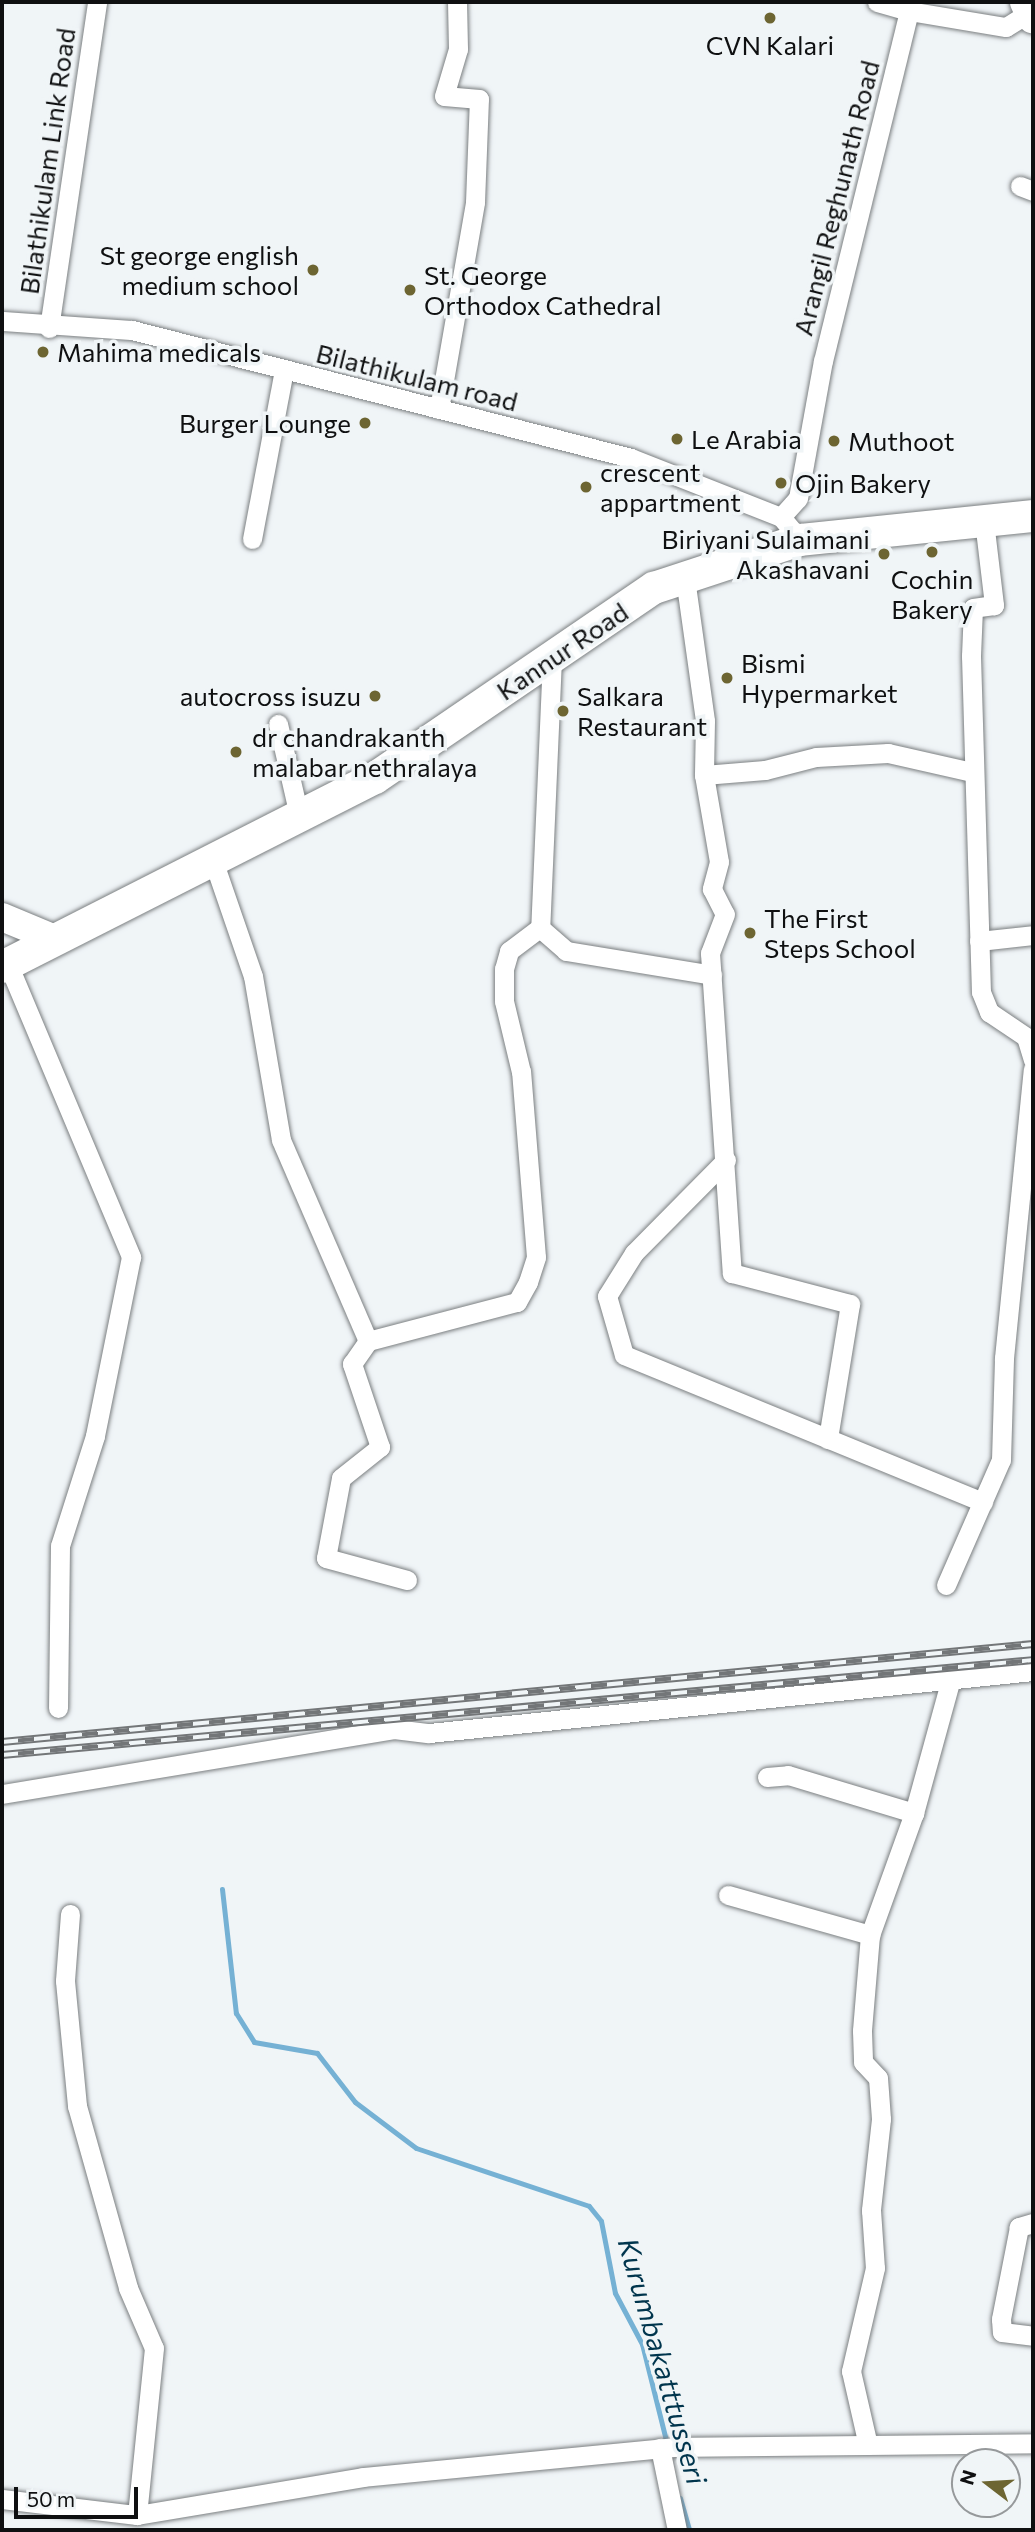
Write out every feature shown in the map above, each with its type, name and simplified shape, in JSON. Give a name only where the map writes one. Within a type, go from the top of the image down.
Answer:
[{"type":"main road","name":"Kannur Road","points":[[5,965],[375,778],[654,588],[685,578],[791,528],[984,521],[1033,516]]},
{"type":"street","name":"Bilathikulam Link Road","points":[[49,328],[97,2]]},
{"type":"street","points":[[439,409],[475,201],[479,99],[444,96],[458,49],[457,2]]},
{"type":"street","points":[[877,2],[909,11],[1006,27],[1030,10]]},
{"type":"street","name":"Arangil Reghunath Road","points":[[791,528],[822,361],[909,11]]},
{"type":"street","name":"Bilathikulam road","points":[[2,321],[49,328],[132,330],[631,458],[791,528]]},
{"type":"street","points":[[252,539],[285,370]]},
{"type":"street","points":[[984,521],[994,605],[973,608],[972,772],[979,941],[989,1012],[1026,1037],[1033,1060]]},
{"type":"street","points":[[685,578],[705,721],[704,775],[719,862],[712,889],[724,914],[710,953],[732,1273],[850,1304],[828,1439]]},
{"type":"street","points":[[540,928],[552,658]]},
{"type":"street","points":[[278,724],[299,816]]},
{"type":"street","points":[[704,775],[765,771],[816,757],[888,754],[972,772]]},
{"type":"street","points":[[213,860],[253,976],[281,1140],[368,1341]]},
{"type":"street","points":[[2,917],[55,939]]},
{"type":"street","points":[[540,928],[566,951],[712,975]]},
{"type":"street","points":[[407,1580],[326,1558],[341,1479],[380,1447],[352,1364],[368,1341],[517,1302],[528,1282],[536,1257],[521,1072],[503,969],[509,951],[540,928]]},
{"type":"street","points":[[979,941],[1033,935]]},
{"type":"street","points":[[5,965],[131,1257],[95,1436],[60,1546],[58,1708]]},
{"type":"street","points":[[946,1585],[1001,1460],[1004,1358],[1033,1069]]},
{"type":"street","points":[[726,1160],[634,1253],[607,1296],[624,1355],[983,1502]]},
{"type":"street","points":[[2,1794],[394,1729],[429,1733],[1033,1671]]},
{"type":"street","points":[[868,2445],[851,2371],[875,2268],[871,2210],[881,2119],[878,2078],[863,2062],[862,2031],[870,1935],[914,1813],[951,1679]]},
{"type":"street","points":[[767,1777],[788,1775],[914,1813]]},
{"type":"street","points":[[728,1895],[870,1935]]},
{"type":"street","points":[[70,1914],[65,1981],[77,2106],[128,2288],[154,2348],[137,2515]]},
{"type":"street","points":[[1033,2222],[1019,2227],[1001,2319],[1002,2332],[1033,2336]]},
{"type":"street","points":[[2,2500],[137,2515],[363,2477],[660,2448],[1033,2443]]},
{"type":"street","points":[[660,2448],[677,2530]]},
{"type":"waterway","name":"Kurumbakatttusseri","points":[[222,1889],[236,2013],[254,2042],[317,2053],[355,2102],[416,2148],[589,2206],[601,2221],[615,2293],[642,2344],[667,2444]]},
{"type":"waterway","name":"Kurumbakatttusseri","points":[[680,2498],[689,2530]]},
{"type":"railway","points":[[2,1742],[1033,1644]]},
{"type":"railway","points":[[2,1755],[1033,1660]]},
{"type":"place","name":"CVN Kalari","points":[[770,18]]},
{"type":"place","name":"St george english medium school","points":[[313,270]]},
{"type":"place","name":"St. George Orthodox Cathedral","points":[[410,290]]},
{"type":"place","name":"Mahima medicals","points":[[43,352]]},
{"type":"place","name":"Burger Lounge","points":[[365,423]]},
{"type":"place","name":"Le Arabia","points":[[677,439]]},
{"type":"place","name":"Muthoot","points":[[834,441]]},
{"type":"place","name":"Ojin Bakery","points":[[781,483]]},
{"type":"place","name":"crescent appartment","points":[[586,487]]},
{"type":"place","name":"Cochin Bakery","points":[[932,552]]},
{"type":"place","name":"Biriyani Sulaimani Akashavani","points":[[884,554]]},
{"type":"place","name":"Bismi Hypermarket","points":[[727,678]]},
{"type":"place","name":"autocross isuzu","points":[[375,696]]},
{"type":"place","name":"Salkara Restaurant","points":[[563,711]]},
{"type":"place","name":"dr chandrakanth malabar nethralaya","points":[[236,752]]},
{"type":"place","name":"The First Steps School","points":[[750,933]]}]
